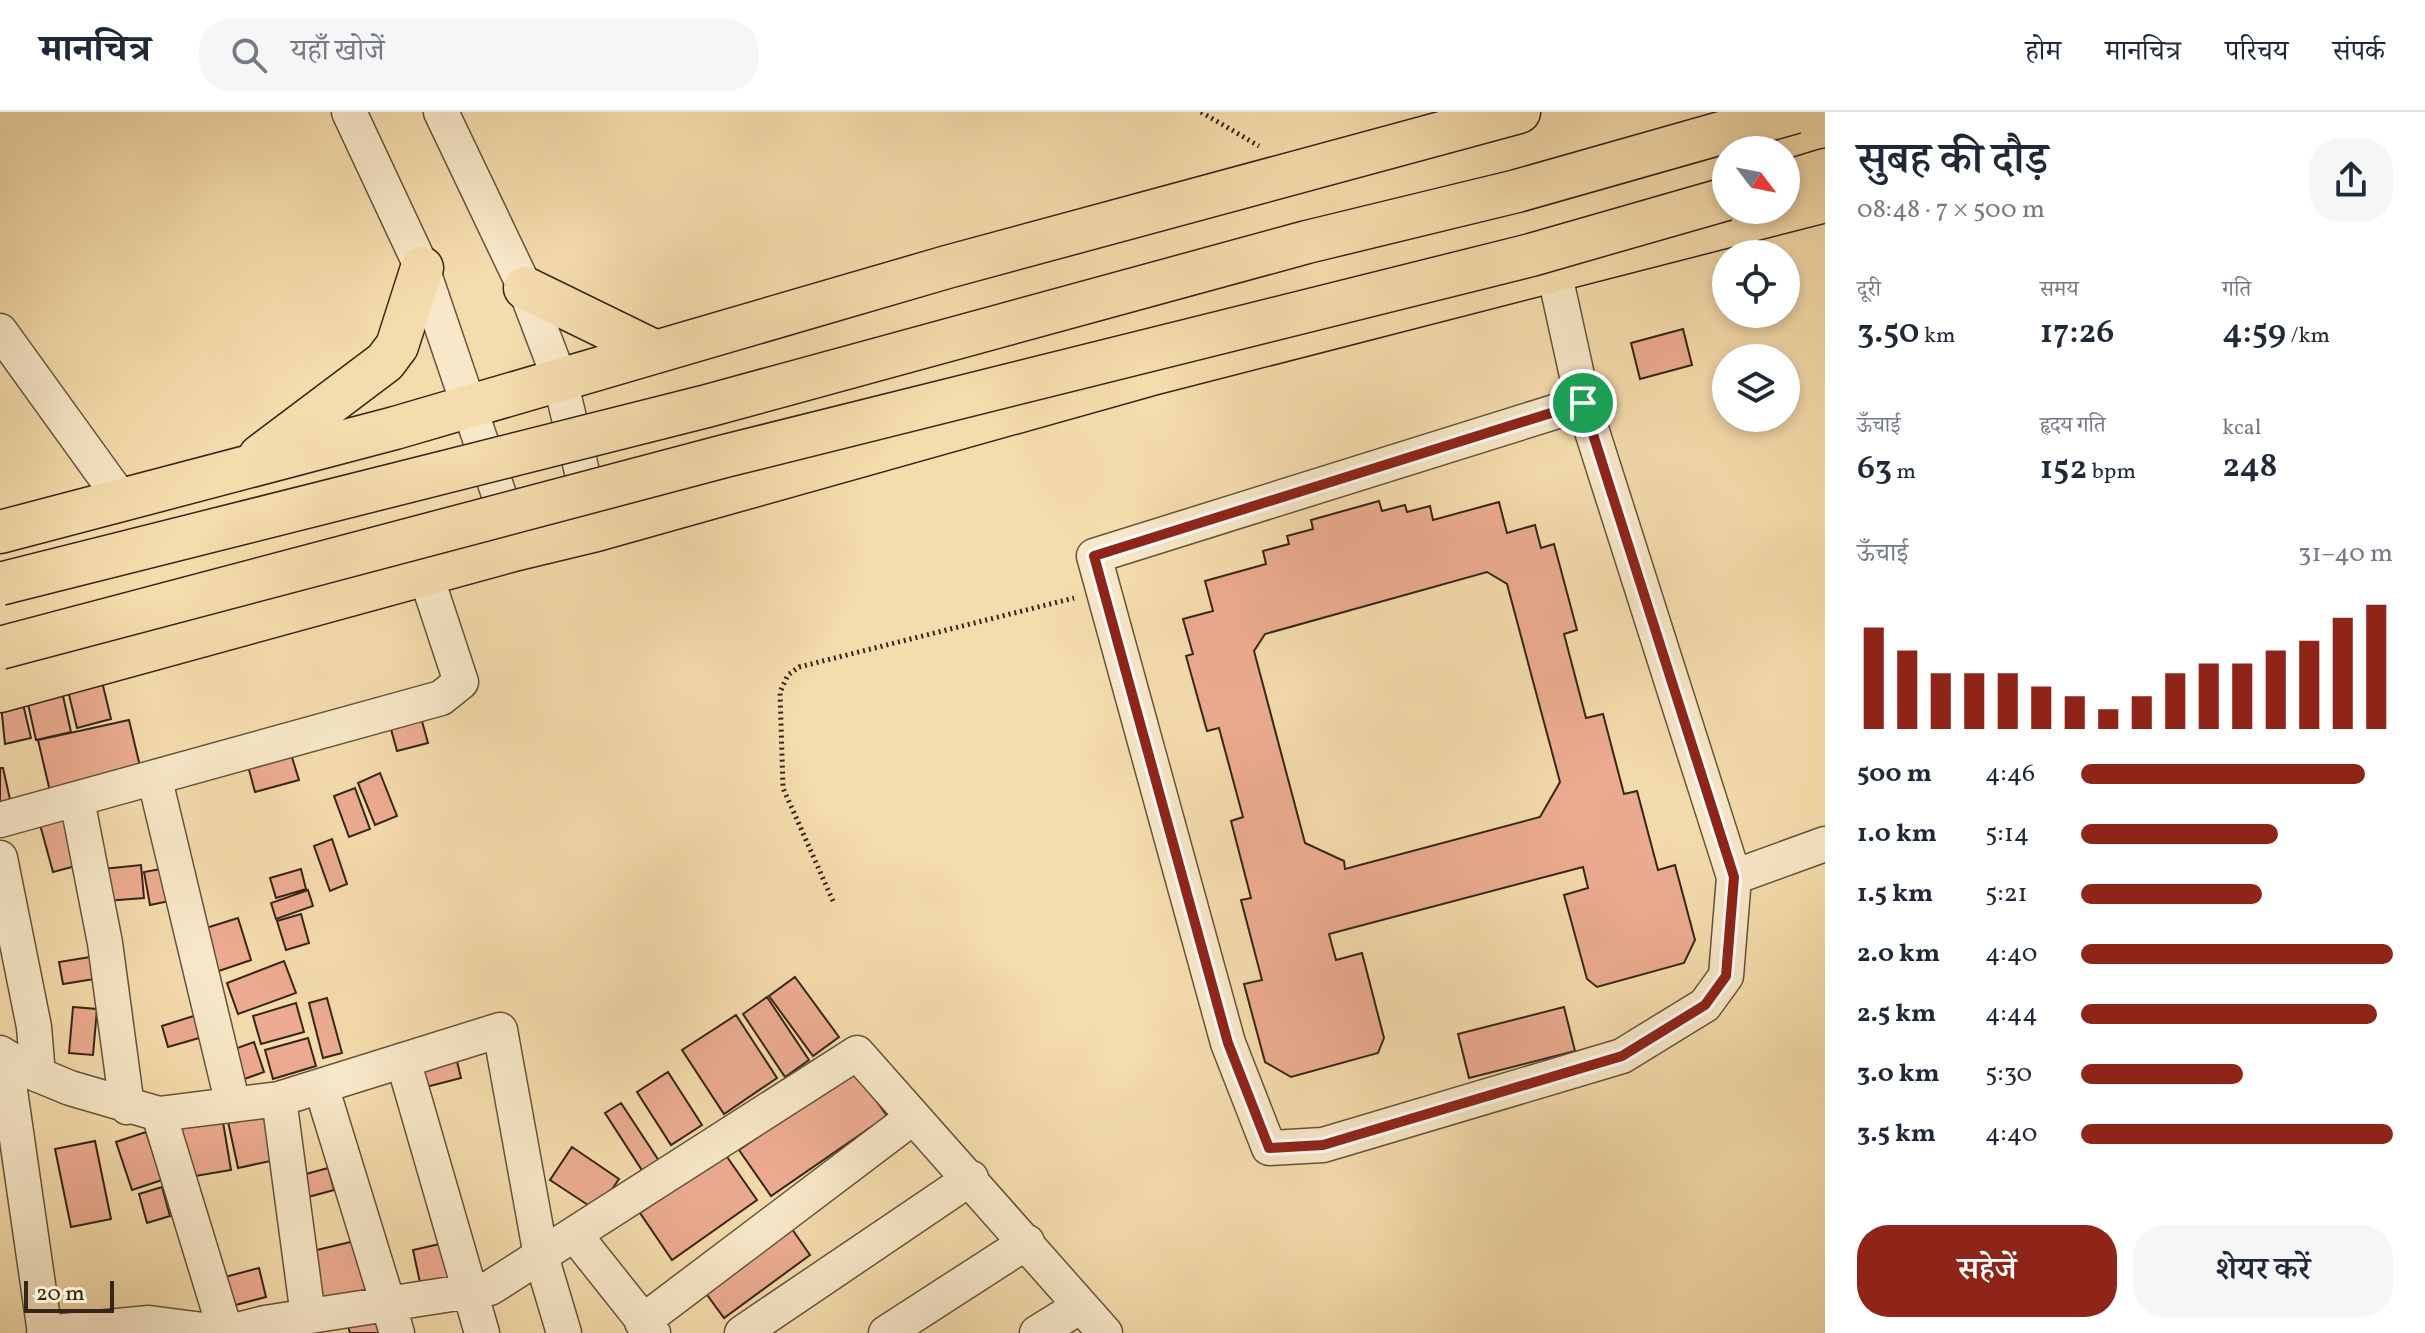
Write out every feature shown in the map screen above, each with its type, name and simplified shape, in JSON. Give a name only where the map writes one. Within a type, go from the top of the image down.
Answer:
[{"type":"main road","points":[[0,532],[471,406],[1465,119],[1519,112]]},
{"type":"main road","points":[[0,584],[707,406],[1307,242],[1517,191],[1795,112]]},
{"type":"main road","points":[[1800,178],[1825,170]]},
{"type":"main road","points":[[0,691],[596,530],[1148,375],[1825,201]]},
{"type":"main road","points":[[0,648],[725,456],[1531,255],[1712,203]]},
{"type":"main road","points":[[243,468],[385,362],[397,346],[422,268]]},
{"type":"main road","points":[[525,288],[656,352]]},
{"type":"street","points":[[349,112],[422,268],[517,549]]},
{"type":"street","points":[[441,112],[525,288],[560,380],[596,530]]},
{"type":"street","points":[[1554,271],[1583,403],[1734,877],[1726,976],[1705,1005],[1622,1056],[1323,1145],[1269,1148],[1228,1043],[1094,556],[1583,403]]},
{"type":"street","points":[[0,331],[122,500]]},
{"type":"street","points":[[0,820],[155,780],[441,698],[454,691],[461,682],[426,576]]},
{"type":"street","points":[[155,780],[233,1105]]},
{"type":"street","points":[[77,800],[143,1110],[226,1333]]},
{"type":"street","points":[[1734,877],[1825,844]]},
{"type":"street","points":[[0,858],[34,1027],[38,1075]]},
{"type":"street","points":[[2,1055],[38,1075],[143,1110],[279,1099],[500,1030],[541,1256],[564,1333]]},
{"type":"street","points":[[2,1055],[44,1333],[149,1323],[226,1333],[329,1320],[393,1318],[468,1290],[490,1288],[857,1053],[912,1118],[971,1178],[1079,1307],[1105,1333]]},
{"type":"street","points":[[403,1060],[482,1333]]},
{"type":"street","points":[[321,1086],[393,1318]]},
{"type":"street","points":[[279,1099],[329,1320]]},
{"type":"street","points":[[575,1235],[647,1328],[912,1118]]},
{"type":"street","points":[[742,1333],[971,1178]]},
{"type":"street","points":[[886,1333],[1027,1242]]},
{"type":"street","points":[[1037,1333],[1079,1307]]},
{"type":"path","points":[[833,901],[783,788],[780,692],[788,675],[799,667],[1104,590]]},
{"type":"building","points":[[1683,329],[1692,365],[1640,379],[1631,343]]},
{"type":"building","points":[[1379,501],[1382,511],[1405,505],[1407,512],[1430,506],[1433,520],[1499,502],[1507,533],[1535,525],[1541,548],[1554,544],[1577,630],[1564,634],[1586,718],[1603,714],[1624,794],[1637,791],[1658,870],[1675,865],[1695,940],[1684,963],[1597,987],[1587,979],[1564,895],[1588,888],[1583,867],[1329,934],[1336,960],[1362,953],[1384,1038],[1378,1053],[1291,1077],[1265,1062],[1244,984],[1262,980],[1241,900],[1251,898],[1231,821],[1243,817],[1219,728],[1207,731],[1186,656],[1193,654],[1183,619],[1213,611],[1205,581],[1266,564],[1263,551],[1289,544],[1287,536],[1313,529],[1311,520]],"holes":[[[1487,572],[1507,584],[1560,782],[1540,817],[1345,869],[1344,861],[1305,843],[1254,651],[1265,634]]]},
{"type":"building","points":[[99,669],[111,719],[77,728],[65,678]]},
{"type":"building","points":[[59,678],[71,732],[36,740],[24,686]]},
{"type":"building","points":[[20,691],[31,738],[5,744],[0,695]]},
{"type":"building","points":[[420,714],[428,743],[397,751],[389,722]]},
{"type":"building","points":[[129,720],[143,779],[52,800],[38,740]]},
{"type":"building","points":[[291,754],[299,780],[255,792],[248,766]]},
{"type":"building","points":[[0,768],[3,768],[13,813],[0,816]]},
{"type":"building","points":[[380,773],[397,816],[375,825],[358,783]]},
{"type":"building","points":[[355,788],[370,829],[349,837],[334,796]]},
{"type":"building","points":[[69,813],[83,864],[53,872],[39,821]]},
{"type":"building","points":[[332,839],[347,884],[330,891],[314,846]]},
{"type":"building","points":[[141,865],[144,898],[106,901],[103,869]]},
{"type":"building","points":[[167,868],[174,900],[150,905],[144,872]]},
{"type":"building","points":[[301,869],[306,889],[276,898],[270,878]]},
{"type":"building","points":[[308,890],[313,906],[276,919],[271,903]]},
{"type":"building","points":[[301,914],[309,943],[286,950],[277,921]]},
{"type":"building","points":[[238,918],[251,960],[216,972],[203,929]]},
{"type":"building","points":[[103,955],[107,977],[63,984],[59,962]]},
{"type":"building","points":[[284,961],[296,993],[238,1014],[227,983]]},
{"type":"building","points":[[795,977],[839,1037],[813,1056],[769,996]]},
{"type":"building","points":[[767,997],[809,1060],[785,1077],[743,1014]]},
{"type":"building","points":[[327,998],[342,1053],[323,1058],[309,1003]]},
{"type":"building","points":[[296,1003],[304,1032],[261,1044],[253,1016]]},
{"type":"building","points":[[73,1007],[97,1009],[93,1055],[69,1053]]},
{"type":"building","points":[[1564,1007],[1575,1051],[1469,1078],[1458,1034]]},
{"type":"building","points":[[200,1014],[206,1036],[168,1047],[162,1026]]},
{"type":"building","points":[[736,1015],[777,1078],[724,1114],[682,1050]]},
{"type":"building","points":[[308,1038],[316,1066],[273,1079],[265,1050]]},
{"type":"building","points":[[254,1042],[264,1072],[236,1082],[226,1052]]},
{"type":"building","points":[[456,1057],[461,1078],[426,1087],[421,1066]]},
{"type":"building","points":[[855,1070],[887,1116],[771,1196],[739,1150]]},
{"type":"building","points":[[668,1072],[702,1125],[671,1145],[637,1092]]},
{"type":"building","points":[[621,1103],[663,1167],[647,1178],[605,1113]]},
{"type":"building","points":[[270,1108],[280,1159],[238,1168],[227,1117]]},
{"type":"building","points":[[222,1116],[231,1170],[183,1178],[174,1125]]},
{"type":"building","points":[[146,1132],[162,1180],[132,1190],[116,1142]]},
{"type":"building","points":[[95,1141],[111,1219],[71,1227],[55,1149]]},
{"type":"building","points":[[572,1147],[619,1179],[597,1211],[550,1180]]},
{"type":"building","points":[[725,1154],[757,1200],[672,1260],[640,1213]]},
{"type":"building","points":[[328,1168],[334,1190],[301,1199],[295,1177]]},
{"type":"building","points":[[162,1187],[170,1216],[147,1223],[139,1194]]},
{"type":"building","points":[[792,1229],[810,1255],[724,1318],[705,1292]]},
{"type":"building","points":[[359,1240],[371,1289],[312,1303],[304,1253]]},
{"type":"building","points":[[444,1243],[453,1286],[422,1292],[413,1250]]},
{"type":"building","points":[[259,1268],[266,1297],[228,1307],[221,1278]]},
{"type":"building","points":[[388,1313],[393,1333],[350,1333],[347,1323]]},
{"type":"route","points":[[1583,403],[1734,877],[1726,976],[1705,1005],[1622,1056],[1323,1145],[1269,1148],[1228,1043],[1094,556],[1583,403]]}]
